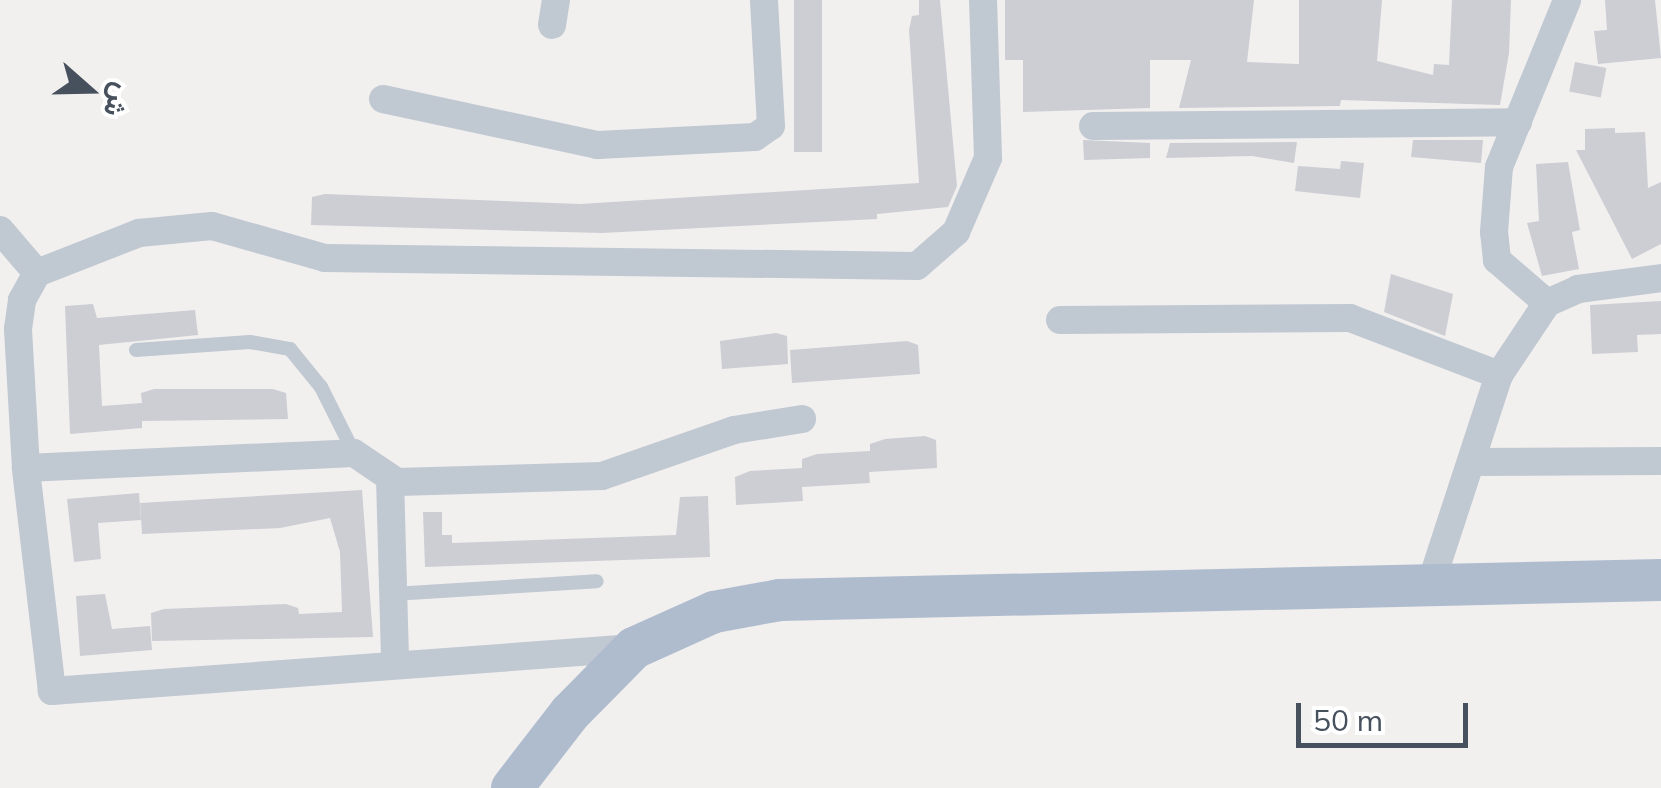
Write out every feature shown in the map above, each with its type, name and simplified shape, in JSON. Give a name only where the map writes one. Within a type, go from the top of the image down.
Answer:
[{"type":"main road","points":[[512,788],[570,713],[634,648],[714,612],[780,600],[1661,580]]},
{"type":"street","points":[[382,99],[598,145],[755,137],[772,126],[764,0]]},
{"type":"street","points":[[634,648],[394,662],[52,691],[26,468],[18,330],[22,300],[38,273],[139,233],[212,226],[325,258],[917,266],[956,232],[988,158],[983,0]]},
{"type":"street","points":[[1547,303],[1497,260],[1500,166],[1567,0]]},
{"type":"street","points":[[1093,126],[1518,122]]},
{"type":"street","points":[[0,230],[38,273]]},
{"type":"street","points":[[1430,586],[1499,375],[1547,303],[1578,289],[1661,278]]},
{"type":"street","points":[[1060,320],[1350,318],[1499,375]]},
{"type":"street","points":[[26,468],[354,453],[390,479],[431,484],[602,476],[734,430],[802,419]]},
{"type":"street","points":[[1472,462],[1661,461]]},
{"type":"street","points":[[390,479],[394,662]]},
{"type":"lane","points":[[136,350],[250,342],[290,349],[321,387],[354,453]]},
{"type":"lane","points":[[393,594],[597,581]]},
{"type":"building","points":[[794,0],[822,0],[822,152],[794,152]]},
{"type":"building","points":[[919,0],[940,0],[957,186],[948,207],[877,214],[877,219],[602,233],[311,225],[312,197],[325,194],[580,204],[919,183],[909,30],[912,16],[919,15]]},
{"type":"building","points":[[1005,0],[1254,0],[1247,62],[1299,64],[1299,0],[1382,0],[1377,61],[1433,75],[1434,64],[1449,65],[1452,0],[1511,0],[1509,53],[1500,105],[1341,100],[1340,106],[1179,108],[1191,60],[1150,60],[1150,108],[1023,112],[1023,60],[1005,60]]},
{"type":"building","points":[[1605,0],[1655,0],[1661,58],[1598,64],[1594,31],[1607,30]]},
{"type":"building","points":[[1575,62],[1606,68],[1601,98],[1569,91]]},
{"type":"building","points":[[1615,128],[1615,133],[1645,132],[1648,188],[1661,182],[1661,244],[1632,259],[1576,150],[1585,150],[1585,129]]},
{"type":"building","points":[[1083,140],[1150,143],[1150,158],[1084,160]]},
{"type":"building","points":[[1413,140],[1483,140],[1481,163],[1411,157]]},
{"type":"building","points":[[1297,142],[1294,163],[1252,156],[1166,158],[1170,143]]},
{"type":"building","points":[[1341,161],[1364,163],[1360,198],[1295,191],[1298,166],[1340,169]]},
{"type":"building","points":[[1568,162],[1580,230],[1572,232],[1579,269],[1542,276],[1527,223],[1539,221],[1536,164]]},
{"type":"building","points":[[1391,274],[1453,294],[1445,336],[1384,312]]},
{"type":"building","points":[[1661,301],[1661,334],[1637,335],[1638,352],[1592,354],[1590,305]]},
{"type":"building","points":[[93,304],[97,318],[195,310],[198,335],[99,345],[102,406],[142,403],[141,393],[154,389],[273,389],[286,393],[288,419],[142,421],[142,428],[70,434],[65,306]]},
{"type":"building","points":[[776,333],[787,336],[788,364],[722,369],[720,341]]},
{"type":"building","points":[[907,341],[918,345],[920,374],[792,383],[790,350]]},
{"type":"building","points":[[925,436],[936,440],[937,468],[869,472],[870,483],[802,487],[803,501],[736,505],[735,477],[750,471],[802,468],[802,459],[817,454],[870,451],[870,444],[885,439]]},
{"type":"building","points":[[362,490],[373,637],[152,641],[151,613],[164,609],[286,604],[298,608],[299,614],[342,612],[340,552],[330,518],[280,528],[142,534],[140,503]]},
{"type":"building","points":[[139,493],[141,520],[98,523],[101,559],[74,562],[67,499]]},
{"type":"building","points":[[708,496],[710,557],[425,567],[423,512],[442,512],[442,535],[452,535],[452,543],[676,535],[680,497]]},
{"type":"building","points":[[105,594],[112,629],[150,626],[152,650],[80,656],[76,596]]}]
